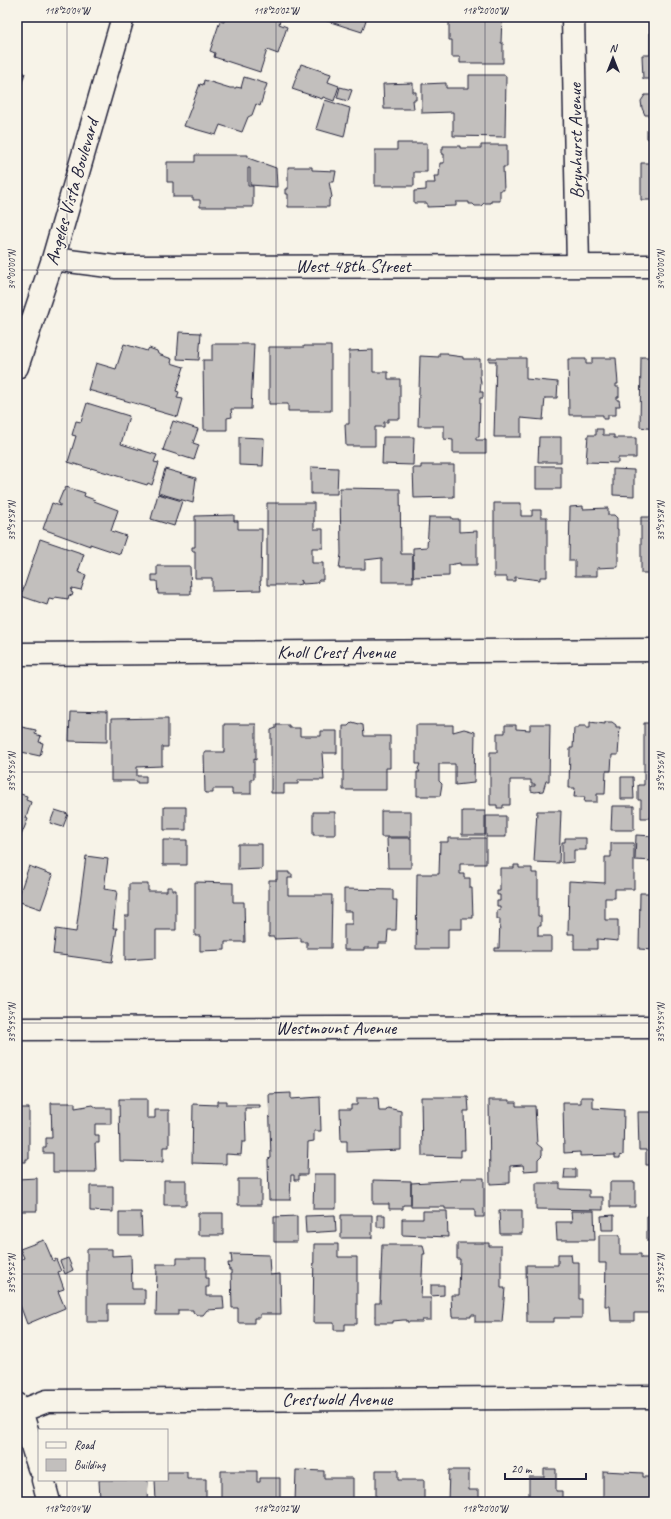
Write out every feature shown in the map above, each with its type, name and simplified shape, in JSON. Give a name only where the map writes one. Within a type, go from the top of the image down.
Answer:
[{"type":"street","name":"Angeles Vista Boulevard","points":[[17,367],[53,259],[123,17]]},
{"type":"street","name":"Brynhurst Avenue","points":[[573,17],[578,266]]},
{"type":"street","name":"West 48th Street","points":[[53,259],[116,267],[654,266]]},
{"type":"street","name":"Knoll Crest Avenue","points":[[17,654],[654,650]]},
{"type":"street","name":"Westmount Avenue","points":[[17,1029],[654,1027]]},
{"type":"street","name":"Crestwold Avenue","points":[[19,1407],[48,1401],[654,1397]]},
{"type":"street","points":[[19,1407],[38,1465]]},
{"type":"street","points":[[43,1481],[49,1502]]},
{"type":"building","points":[[225,17],[281,17],[279,24],[287,27],[278,54],[267,50],[260,72],[214,57],[215,53],[210,51],[220,21],[224,22]]},
{"type":"building","points":[[321,17],[367,17],[362,32],[321,19]]},
{"type":"building","points":[[449,17],[502,17],[501,43],[503,43],[503,63],[460,63],[460,57],[452,57],[452,40],[449,40]]},
{"type":"building","points":[[650,33],[654,33],[654,79],[643,79],[642,55],[650,55]]},
{"type":"building","points":[[301,64],[331,74],[328,82],[339,86],[334,101],[323,97],[322,99],[292,89]]},
{"type":"building","points":[[17,71],[25,73],[17,99]]},
{"type":"building","points":[[469,75],[505,75],[505,137],[453,136],[453,112],[422,113],[422,84],[446,83],[446,88],[469,88]]},
{"type":"building","points":[[244,77],[267,84],[260,106],[256,104],[252,115],[248,117],[242,132],[220,125],[216,135],[184,126],[200,84],[203,85],[204,80],[230,88],[241,88]]},
{"type":"building","points":[[413,83],[413,92],[416,92],[416,100],[413,100],[414,109],[384,109],[383,84]]},
{"type":"building","points":[[340,87],[352,90],[348,101],[337,98]]},
{"type":"building","points":[[645,95],[654,95],[654,142],[651,142],[647,138],[647,130],[650,127],[650,115],[645,115],[641,101]]},
{"type":"building","points":[[325,100],[350,108],[344,137],[316,129]]},
{"type":"building","points":[[397,143],[427,143],[427,172],[414,172],[414,186],[375,186],[375,150],[397,150]]},
{"type":"building","points":[[481,145],[507,145],[507,167],[503,167],[504,190],[500,190],[500,201],[491,201],[491,203],[484,203],[481,206],[469,204],[469,202],[456,202],[456,206],[427,207],[427,203],[414,203],[414,191],[426,190],[426,183],[435,183],[434,176],[439,176],[440,163],[444,163],[444,154],[442,154],[443,146],[481,148]]},
{"type":"building","points":[[195,155],[248,155],[248,158],[276,168],[277,187],[250,185],[250,168],[248,168],[248,186],[253,186],[253,207],[200,207],[200,200],[193,200],[193,197],[173,197],[173,182],[167,182],[167,162],[195,162]]},
{"type":"building","points":[[641,163],[654,163],[654,200],[641,200]]},
{"type":"building","points":[[288,167],[312,167],[312,170],[336,171],[334,182],[329,182],[332,197],[329,200],[329,207],[288,207],[288,194],[285,194],[285,189],[288,189]]},
{"type":"building","points":[[179,332],[201,333],[199,360],[177,359]]},
{"type":"building","points":[[124,344],[147,351],[149,348],[157,351],[158,354],[172,359],[171,363],[184,367],[176,391],[179,392],[177,398],[183,399],[178,417],[88,390],[96,363],[116,369]]},
{"type":"building","points":[[212,344],[254,344],[251,409],[231,409],[232,417],[227,418],[227,430],[204,430],[203,360],[212,360]]},
{"type":"building","points":[[331,346],[331,411],[288,411],[288,404],[269,404],[269,347]]},
{"type":"building","points":[[373,350],[373,372],[388,372],[388,379],[400,379],[400,419],[388,419],[388,422],[384,422],[384,427],[375,427],[375,446],[346,446],[345,424],[349,424],[349,351]]},
{"type":"building","points":[[439,353],[448,353],[448,355],[463,357],[463,359],[480,359],[480,392],[483,392],[483,398],[480,398],[479,437],[476,437],[476,440],[486,440],[486,453],[453,453],[453,440],[444,439],[444,426],[418,426],[420,356],[439,357]]},
{"type":"building","points":[[641,357],[654,357],[654,429],[640,427]]},
{"type":"building","points":[[489,358],[526,358],[526,379],[558,382],[557,398],[545,398],[543,420],[521,418],[521,437],[494,437],[496,361],[489,361]]},
{"type":"building","points":[[592,358],[616,358],[618,384],[616,384],[616,387],[619,387],[619,397],[617,397],[617,400],[619,400],[620,406],[616,406],[616,415],[608,415],[608,419],[603,419],[603,415],[569,415],[568,359],[586,359],[586,364],[592,364]]},
{"type":"building","points":[[87,403],[129,416],[121,444],[157,455],[154,462],[159,463],[152,485],[148,483],[147,485],[68,462],[76,436],[72,435],[76,421],[81,422]]},
{"type":"building","points":[[173,421],[198,429],[193,443],[199,445],[194,460],[163,450]]},
{"type":"building","points":[[596,429],[603,429],[603,435],[614,435],[614,438],[636,438],[636,458],[618,458],[618,463],[586,462],[588,435],[596,435]]},
{"type":"building","points":[[239,437],[264,438],[263,466],[239,465]]},
{"type":"building","points":[[383,437],[414,437],[413,465],[382,464]]},
{"type":"building","points":[[539,437],[561,437],[561,462],[538,462]]},
{"type":"building","points":[[421,465],[454,465],[454,497],[414,498],[413,468],[421,468]]},
{"type":"building","points":[[536,466],[561,466],[561,489],[536,489]]},
{"type":"building","points":[[311,467],[338,468],[337,494],[311,494]]},
{"type":"building","points":[[165,469],[196,478],[193,503],[158,493]]},
{"type":"building","points":[[613,469],[634,470],[634,496],[613,495]]},
{"type":"building","points":[[66,487],[85,493],[84,496],[118,510],[111,531],[126,536],[120,554],[90,544],[90,546],[43,529],[52,503],[60,506],[58,503]]},
{"type":"building","points":[[340,488],[400,489],[401,554],[413,554],[413,582],[382,582],[382,558],[365,560],[365,569],[339,569],[341,554]]},
{"type":"building","points":[[158,494],[182,501],[174,526],[151,519]]},
{"type":"building","points":[[267,503],[314,503],[314,529],[323,529],[323,548],[312,548],[312,563],[323,563],[323,580],[319,580],[317,583],[303,584],[301,580],[301,584],[296,585],[267,585]]},
{"type":"building","points":[[494,503],[521,503],[521,516],[532,516],[532,510],[541,510],[541,517],[547,517],[547,577],[540,577],[540,580],[515,577],[515,581],[507,581],[507,577],[494,577]]},
{"type":"building","points":[[583,506],[583,509],[608,508],[608,515],[614,515],[617,518],[618,567],[597,568],[597,576],[575,576],[575,561],[569,561],[570,507]]},
{"type":"building","points":[[234,515],[234,521],[238,521],[238,529],[262,529],[261,590],[212,591],[212,578],[195,578],[195,551],[192,551],[192,547],[195,547],[195,516]]},
{"type":"building","points":[[429,517],[452,517],[452,519],[459,519],[459,532],[477,531],[477,565],[460,565],[460,563],[449,565],[449,576],[413,577],[413,548],[427,547]]},
{"type":"building","points":[[641,517],[654,517],[654,573],[641,573]]},
{"type":"building","points":[[40,539],[84,554],[78,572],[86,575],[81,590],[72,588],[72,596],[69,595],[68,599],[55,597],[54,600],[49,599],[47,605],[21,596]]},
{"type":"building","points":[[157,566],[190,566],[191,594],[158,594],[157,581],[152,581],[152,575],[157,575]]},
{"type":"building","points":[[70,712],[107,713],[107,742],[69,741]]},
{"type":"building","points":[[168,718],[168,747],[162,747],[162,766],[137,767],[137,776],[146,776],[146,783],[137,783],[137,781],[111,781],[111,719]]},
{"type":"building","points":[[352,722],[363,725],[364,736],[390,736],[390,768],[386,768],[386,790],[343,790],[343,726],[348,726]]},
{"type":"building","points":[[590,722],[605,724],[605,722],[612,722],[616,725],[616,727],[620,727],[618,755],[612,755],[611,771],[606,771],[605,794],[597,794],[597,802],[584,802],[585,797],[574,797],[575,788],[569,788],[570,748],[573,748],[574,728],[586,726],[586,728],[590,728]]},
{"type":"building","points":[[644,723],[654,723],[654,818],[641,818],[641,800],[638,800],[638,785],[644,785]]},
{"type":"building","points":[[224,724],[256,724],[256,760],[254,759],[254,779],[251,779],[251,794],[232,794],[232,789],[213,789],[213,793],[205,793],[204,752],[224,752]]},
{"type":"building","points":[[530,724],[550,724],[549,781],[546,781],[543,791],[535,792],[531,791],[531,786],[535,786],[535,784],[531,784],[531,780],[510,780],[510,805],[503,805],[503,808],[497,808],[497,805],[490,805],[490,752],[497,752],[497,733],[505,733],[505,725],[516,725],[516,729],[530,730]]},
{"type":"building","points":[[276,725],[289,725],[289,728],[300,728],[300,736],[321,736],[321,731],[337,731],[337,753],[322,753],[324,780],[298,780],[298,784],[284,784],[284,793],[271,793],[271,730],[276,728]]},
{"type":"building","points":[[416,725],[453,725],[453,732],[464,729],[475,732],[474,783],[455,785],[455,764],[439,764],[439,781],[442,784],[440,796],[417,796],[417,772],[420,772],[418,769],[420,764],[416,764]]},
{"type":"building","points":[[17,726],[36,730],[35,734],[41,736],[39,742],[43,743],[40,756],[17,751]]},
{"type":"building","points":[[621,777],[633,777],[634,799],[621,799]]},
{"type":"building","points":[[17,793],[27,796],[26,800],[31,802],[26,818],[28,819],[17,845]]},
{"type":"building","points":[[612,806],[634,806],[634,830],[611,830]]},
{"type":"building","points":[[164,807],[186,807],[186,830],[164,830]]},
{"type":"building","points":[[55,810],[68,814],[63,827],[50,823]]},
{"type":"building","points":[[381,811],[411,811],[411,837],[381,837]]},
{"type":"building","points":[[462,811],[485,811],[485,835],[462,835]]},
{"type":"building","points":[[537,811],[561,811],[559,863],[534,862]]},
{"type":"building","points":[[313,812],[335,812],[335,835],[313,835]]},
{"type":"building","points":[[486,816],[506,816],[506,837],[486,837]]},
{"type":"building","points":[[636,835],[654,836],[654,861],[635,860]]},
{"type":"building","points":[[387,838],[411,838],[411,868],[388,868]]},
{"type":"building","points":[[448,838],[486,838],[486,864],[460,864],[460,874],[464,874],[464,878],[470,878],[470,888],[472,888],[473,918],[462,918],[462,929],[448,929],[448,949],[416,949],[417,874],[439,874],[440,842],[448,842]]},
{"type":"building","points":[[565,838],[586,838],[586,850],[574,850],[574,862],[562,863],[562,842],[565,842]]},
{"type":"building","points":[[163,840],[187,840],[187,865],[163,865]]},
{"type":"building","points":[[611,843],[634,843],[634,889],[615,889],[615,898],[605,898],[605,920],[618,920],[618,941],[597,939],[597,949],[574,949],[574,934],[568,934],[569,881],[605,883],[605,857],[611,857]]},
{"type":"building","points":[[238,844],[262,844],[262,869],[238,870]]},
{"type":"building","points":[[86,856],[108,859],[104,889],[117,891],[113,928],[117,928],[112,962],[53,954],[56,929],[76,932]]},
{"type":"building","points":[[514,865],[519,865],[519,868],[532,868],[532,873],[538,873],[538,916],[541,916],[541,926],[538,926],[538,936],[551,936],[551,951],[495,951],[495,948],[499,948],[500,919],[497,919],[497,910],[500,910],[500,906],[497,906],[497,901],[500,901],[500,895],[497,895],[497,891],[500,891],[500,868],[514,868]]},
{"type":"building","points":[[29,866],[53,875],[41,909],[17,901]]},
{"type":"building","points":[[277,872],[289,872],[289,874],[292,874],[292,878],[288,878],[288,895],[332,895],[331,948],[307,948],[307,942],[301,942],[301,938],[274,939],[274,937],[269,937],[269,880],[277,880]]},
{"type":"building","points":[[195,882],[233,883],[233,902],[244,902],[245,942],[225,942],[225,950],[200,951],[200,936],[195,936]]},
{"type":"building","points":[[129,884],[148,884],[148,891],[167,891],[167,887],[172,887],[172,890],[176,890],[176,930],[156,930],[156,958],[125,960],[125,916],[129,916]]},
{"type":"building","points":[[344,889],[393,890],[393,900],[397,900],[396,930],[388,930],[387,943],[379,943],[379,948],[344,950],[344,924],[352,924],[352,911],[344,911]]},
{"type":"building","points":[[640,893],[654,893],[654,950],[639,949]]},
{"type":"building","points":[[291,1093],[291,1099],[320,1097],[321,1131],[314,1131],[314,1141],[308,1142],[307,1175],[299,1175],[299,1180],[294,1180],[294,1175],[291,1175],[290,1200],[269,1200],[268,1159],[271,1158],[269,1094]]},
{"type":"building","points":[[421,1097],[468,1097],[469,1111],[464,1111],[465,1150],[461,1150],[461,1157],[422,1156]]},
{"type":"building","points":[[581,1097],[593,1097],[593,1108],[624,1110],[623,1155],[620,1156],[620,1158],[615,1158],[615,1155],[580,1156],[580,1152],[564,1153],[563,1103],[581,1103]]},
{"type":"building","points":[[357,1098],[378,1098],[379,1111],[386,1111],[388,1108],[401,1111],[401,1150],[347,1152],[347,1141],[341,1141],[340,1109],[351,1109],[351,1105],[357,1105]]},
{"type":"building","points":[[119,1099],[147,1099],[147,1118],[155,1118],[155,1110],[169,1110],[169,1147],[163,1147],[163,1162],[120,1161]]},
{"type":"building","points":[[489,1100],[509,1100],[509,1102],[516,1102],[516,1106],[535,1106],[537,1144],[542,1148],[542,1155],[538,1159],[538,1170],[524,1171],[523,1165],[510,1166],[510,1183],[490,1184]]},
{"type":"building","points":[[217,1101],[226,1101],[226,1105],[260,1105],[260,1108],[245,1108],[246,1142],[242,1142],[241,1155],[226,1154],[226,1164],[192,1163],[193,1104],[217,1105]]},
{"type":"building","points":[[51,1103],[75,1103],[75,1108],[93,1105],[97,1108],[111,1108],[111,1124],[95,1124],[95,1135],[99,1135],[99,1143],[95,1143],[96,1172],[53,1172],[53,1153],[43,1153],[43,1147],[46,1147],[46,1138],[52,1138]]},
{"type":"building","points":[[17,1108],[29,1108],[29,1159],[26,1159],[26,1162],[21,1162],[21,1159],[17,1159]]},
{"type":"building","points":[[638,1112],[654,1112],[654,1165],[646,1165],[646,1150],[639,1150]]},
{"type":"building","points":[[565,1169],[576,1169],[576,1178],[564,1178]]},
{"type":"building","points":[[314,1174],[336,1174],[336,1209],[313,1209]]},
{"type":"building","points":[[37,1178],[37,1211],[17,1211],[17,1179]]},
{"type":"building","points":[[461,1178],[484,1178],[484,1217],[475,1217],[475,1209],[411,1207],[411,1183],[461,1180]]},
{"type":"building","points":[[238,1179],[261,1179],[261,1205],[238,1205]]},
{"type":"building","points":[[164,1180],[186,1180],[186,1205],[164,1205]]},
{"type":"building","points":[[373,1180],[411,1181],[411,1205],[403,1205],[403,1209],[389,1209],[389,1204],[373,1204]]},
{"type":"building","points":[[610,1182],[635,1182],[635,1207],[610,1207]]},
{"type":"building","points":[[536,1183],[560,1183],[560,1189],[589,1190],[589,1197],[603,1197],[603,1210],[536,1209]]},
{"type":"building","points":[[90,1186],[113,1186],[113,1212],[90,1211]]},
{"type":"building","points":[[499,1210],[522,1210],[522,1234],[500,1234]]},
{"type":"building","points":[[423,1211],[447,1211],[448,1237],[402,1235],[402,1219],[423,1219]]},
{"type":"building","points":[[571,1211],[594,1211],[595,1240],[557,1240],[556,1222],[572,1222]]},
{"type":"building","points":[[119,1212],[141,1212],[142,1236],[119,1236]]},
{"type":"building","points":[[198,1213],[223,1213],[223,1235],[198,1235]]},
{"type":"building","points":[[335,1215],[336,1231],[306,1233],[305,1216]]},
{"type":"building","points":[[341,1215],[372,1215],[372,1238],[341,1238]]},
{"type":"building","points":[[377,1215],[385,1215],[385,1227],[377,1227]]},
{"type":"building","points":[[614,1215],[614,1230],[602,1230],[601,1216]]},
{"type":"building","points":[[654,1215],[654,1241],[647,1241],[647,1216]]},
{"type":"building","points":[[297,1216],[297,1242],[274,1242],[274,1217]]},
{"type":"building","points":[[599,1235],[620,1235],[620,1254],[641,1254],[641,1258],[654,1258],[654,1313],[634,1313],[634,1321],[611,1321],[610,1306],[605,1306],[606,1263],[599,1263]]},
{"type":"building","points":[[44,1240],[53,1261],[56,1259],[61,1271],[58,1272],[64,1289],[58,1291],[65,1308],[27,1324],[20,1305],[17,1306],[17,1261],[24,1258],[20,1249]]},
{"type":"building","points":[[457,1243],[489,1243],[489,1246],[501,1246],[501,1288],[505,1288],[502,1322],[475,1322],[475,1315],[471,1315],[471,1317],[452,1317],[451,1295],[459,1295],[460,1259],[457,1259]]},
{"type":"building","points":[[314,1244],[338,1244],[338,1257],[357,1257],[357,1324],[345,1324],[345,1330],[334,1330],[334,1323],[313,1323]]},
{"type":"building","points":[[382,1245],[423,1245],[425,1254],[423,1254],[421,1298],[431,1298],[431,1320],[422,1320],[422,1322],[407,1322],[407,1320],[403,1320],[393,1321],[393,1323],[375,1323],[375,1303],[380,1303]]},
{"type":"building","points":[[87,1249],[112,1249],[112,1256],[131,1255],[132,1289],[145,1289],[145,1304],[108,1304],[108,1322],[87,1322]]},
{"type":"building","points":[[231,1254],[269,1255],[270,1275],[280,1274],[281,1314],[260,1314],[260,1318],[254,1318],[254,1323],[238,1323],[238,1308],[232,1308],[231,1270],[229,1270],[228,1263],[232,1263]]},
{"type":"building","points":[[558,1254],[571,1254],[572,1262],[579,1262],[579,1299],[582,1299],[582,1318],[554,1318],[554,1322],[527,1322],[526,1265],[558,1265]]},
{"type":"building","points":[[68,1258],[73,1270],[65,1274],[60,1261]]},
{"type":"building","points":[[177,1258],[206,1258],[206,1278],[209,1278],[209,1287],[206,1287],[206,1296],[223,1296],[224,1309],[207,1310],[203,1315],[197,1315],[193,1312],[193,1310],[178,1310],[178,1315],[156,1315],[157,1264],[177,1264]]},
{"type":"building","points":[[431,1285],[444,1285],[444,1295],[431,1296]]},
{"type":"building","points":[[544,1469],[556,1469],[556,1491],[562,1491],[562,1502],[524,1502],[524,1496],[529,1496],[529,1477],[544,1477]]},
{"type":"building","points":[[296,1470],[324,1471],[324,1478],[353,1478],[353,1502],[295,1502]]},
{"type":"building","points":[[376,1470],[398,1470],[398,1480],[424,1480],[424,1500],[427,1502],[376,1502]]},
{"type":"building","points":[[449,1470],[469,1470],[469,1490],[479,1490],[479,1497],[496,1498],[496,1502],[448,1502]]},
{"type":"building","points":[[221,1471],[257,1471],[257,1482],[260,1482],[260,1478],[280,1478],[280,1502],[221,1502]]},
{"type":"building","points":[[603,1471],[643,1473],[643,1477],[654,1477],[654,1502],[603,1502]]},
{"type":"building","points":[[168,1472],[187,1472],[187,1479],[206,1479],[206,1500],[156,1502],[155,1481],[168,1481]]},
{"type":"building","points":[[99,1481],[148,1481],[147,1502],[103,1502],[103,1500],[100,1500]]}]
